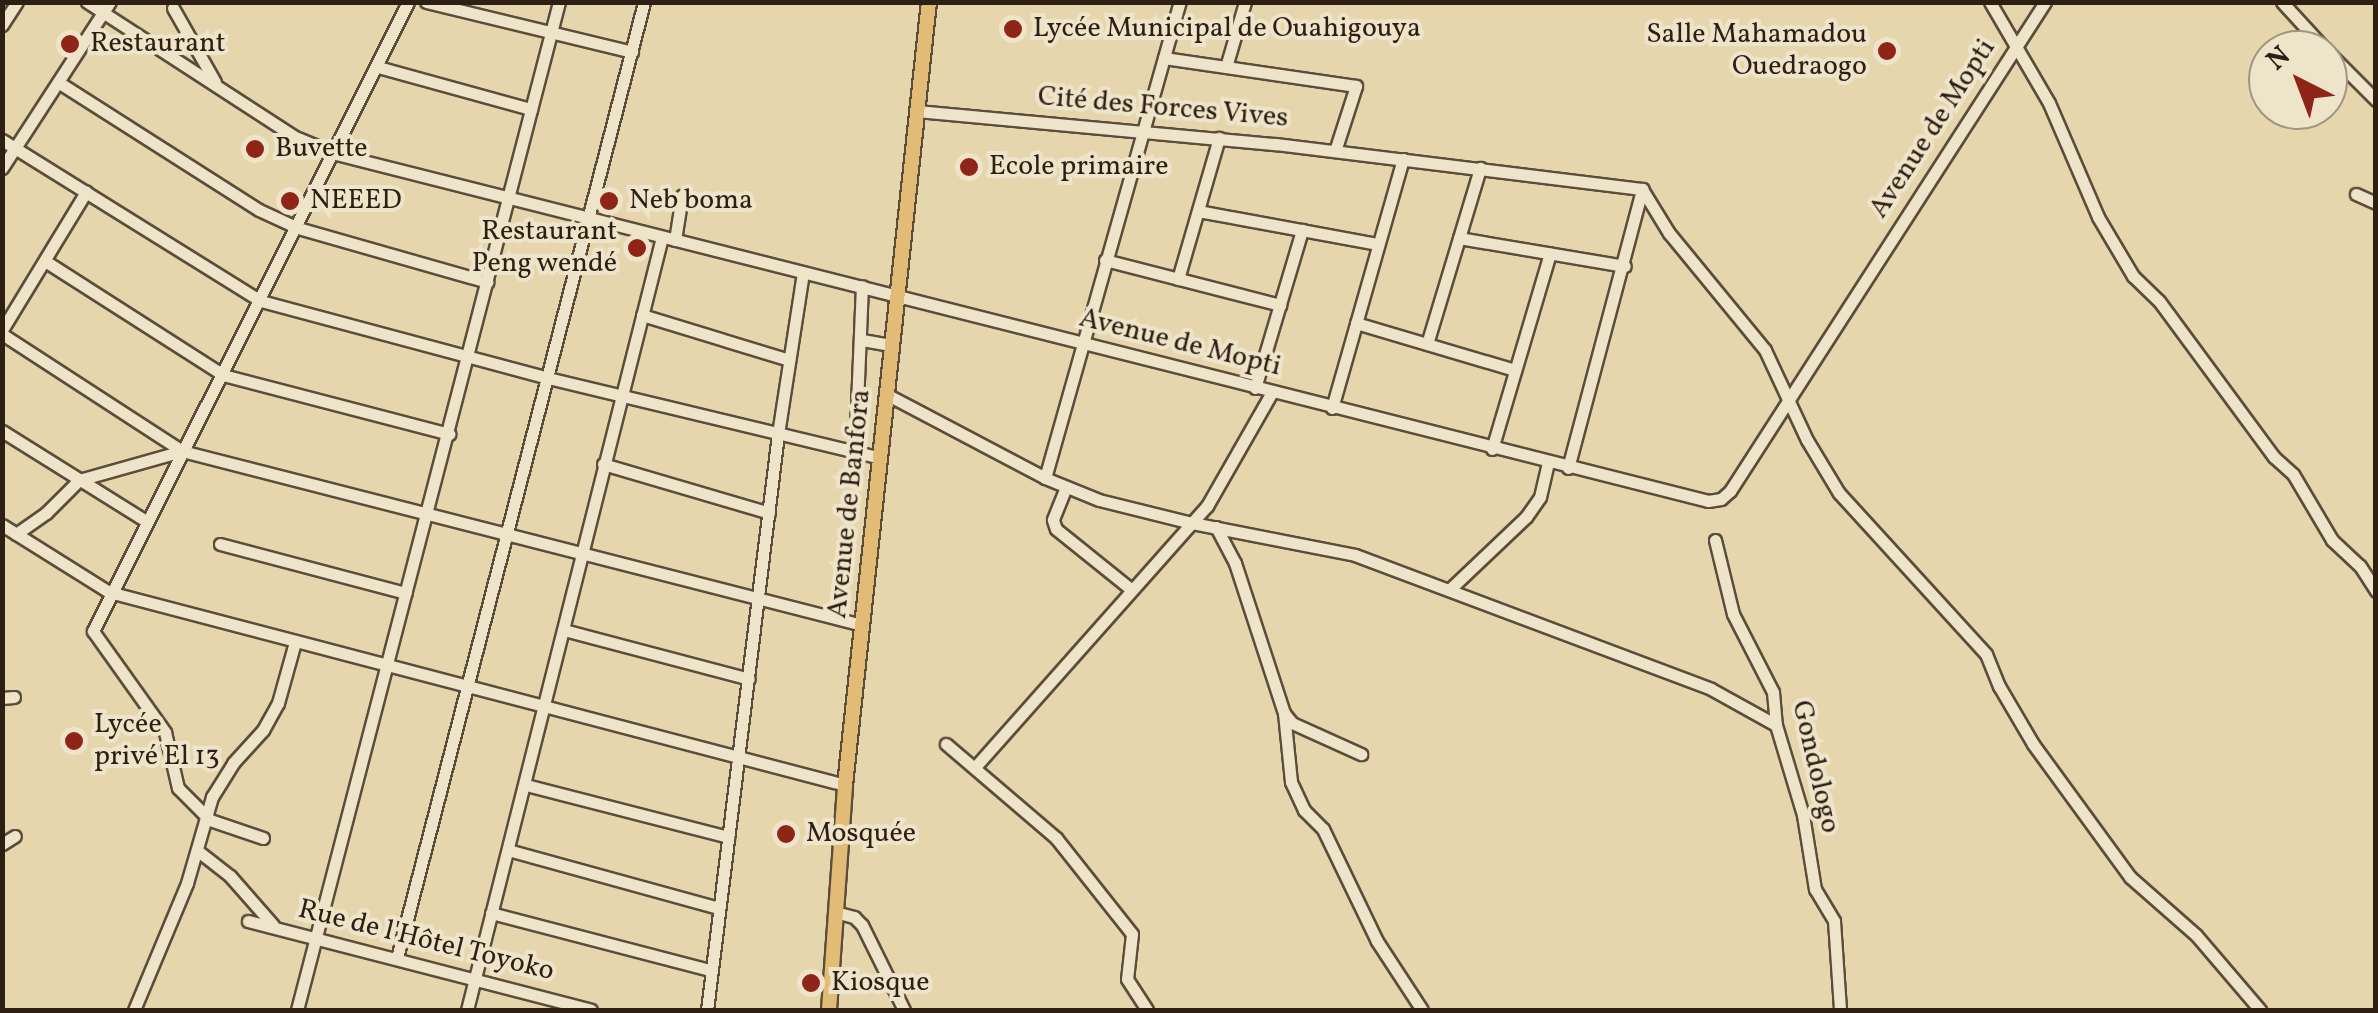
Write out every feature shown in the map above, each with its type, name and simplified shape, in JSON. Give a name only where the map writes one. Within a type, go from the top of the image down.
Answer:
[{"type":"main road","name":"Avenue de Banfora","points":[[829,1010],[845,785],[929,2]]},
{"type":"street","points":[[2,25],[17,2]]},
{"type":"street","name":"Avenue de Mopti","points":[[87,2],[106,8],[293,136],[336,154],[1708,501],[1720,499],[1790,398],[2045,2]]},
{"type":"street","points":[[186,2],[172,5],[219,88]]},
{"type":"street","points":[[263,838],[204,814],[178,788],[166,732],[93,631],[109,592],[336,154],[408,2]]},
{"type":"street","points":[[426,2],[632,52]]},
{"type":"street","points":[[297,1010],[558,2]]},
{"type":"street","points":[[398,958],[644,2]]},
{"type":"street","points":[[1045,478],[1180,2]]},
{"type":"street","points":[[1226,67],[1245,2]]},
{"type":"street","points":[[1990,2],[2073,149],[2098,217],[2133,276],[2159,300],[2274,457],[2293,474],[2332,540],[2360,566],[2376,590]]},
{"type":"street","points":[[2282,2],[2308,30]]},
{"type":"street","points":[[2,168],[106,8]]},
{"type":"street","points":[[1164,58],[1356,86],[1335,151]]},
{"type":"street","points":[[378,67],[531,108]]},
{"type":"street","points":[[2348,72],[2376,100]]},
{"type":"street","points":[[58,82],[259,210],[298,228],[486,282]]},
{"type":"street","name":"Cité des Forces Vives","points":[[918,111],[1219,138],[1642,189]]},
{"type":"street","points":[[1178,279],[1219,138]]},
{"type":"street","points":[[2,140],[261,301],[548,378],[880,458]]},
{"type":"street","points":[[1332,408],[1403,158]]},
{"type":"street","points":[[1427,344],[1480,168]]},
{"type":"street","points":[[1642,189],[1669,233],[1765,350],[1807,440],[1839,493],[1986,654],[1999,686],[2033,744],[2130,878],[2221,960],[2260,1010]]},
{"type":"street","points":[[1568,468],[1625,266],[1642,189]]},
{"type":"street","points":[[86,192],[2,332],[182,451],[862,625]]},
{"type":"street","points":[[2356,194],[2376,203]]},
{"type":"street","points":[[468,1010],[546,708],[620,396],[682,196]]},
{"type":"street","points":[[1198,211],[1378,244]]},
{"type":"street","points":[[1254,388],[1302,230]]},
{"type":"street","points":[[1459,238],[1625,266]]},
{"type":"street","points":[[1492,448],[1550,253]]},
{"type":"street","points":[[1106,260],[1280,305]]},
{"type":"street","points":[[45,261],[222,375],[449,434]]},
{"type":"street","points":[[707,1010],[778,434],[804,273]]},
{"type":"street","points":[[855,452],[862,286]]},
{"type":"street","points":[[642,315],[790,360]]},
{"type":"street","points":[[1356,323],[1516,370]]},
{"type":"street","points":[[862,340],[892,345]]},
{"type":"street","points":[[976,766],[1207,506],[1272,392]]},
{"type":"street","points":[[886,394],[1066,487],[1192,523],[1355,555],[1711,689],[1776,725]]},
{"type":"street","points":[[2,431],[146,521]]},
{"type":"street","points":[[16,534],[46,513],[79,480],[182,451]]},
{"type":"street","points":[[1449,590],[1526,518],[1540,497],[1548,463]]},
{"type":"street","points":[[603,464],[769,513]]},
{"type":"street","points":[[1066,487],[1053,520],[1056,529],[1132,590]]},
{"type":"street","points":[[2,525],[109,592],[845,785]]},
{"type":"street","points":[[1216,527],[1235,563],[1284,713],[1291,782],[1304,810],[1323,829],[1377,941],[1422,1010]]},
{"type":"street","name":"Gondologo","points":[[1715,540],[1733,614],[1773,692],[1776,725],[1803,815],[1815,889],[1834,920],[1840,1007]]},
{"type":"street","points":[[220,544],[406,592]]},
{"type":"street","points":[[564,630],[749,679]]},
{"type":"street","points":[[134,1010],[198,851],[204,814],[233,763],[263,730],[278,703],[295,642]]},
{"type":"street","points":[[1284,713],[1292,723],[1362,754]]},
{"type":"street","points":[[946,744],[1056,838],[1132,934],[1127,980],[1147,1010]]},
{"type":"street","points":[[526,785],[728,837]]},
{"type":"street","points":[[2,844],[16,836]]},
{"type":"street","points":[[508,850],[718,908]]},
{"type":"street","points":[[198,851],[230,876],[280,930]]},
{"type":"street","points":[[835,912],[854,917],[862,925],[904,1010]]},
{"type":"street","points":[[491,913],[710,970]]},
{"type":"street","name":"Rue de l'Hôtel Toyoko","points":[[248,921],[591,1010]]},
{"type":"street","points":[[2246,996],[2246,1010]]},
{"type":"street","points":[[1825,1010],[1840,1007]]},
{"type":"place","name":"Lycée Municipal de Ouahigouya","points":[[1013,29]]},
{"type":"place","name":"Restaurant","points":[[70,44]]},
{"type":"place","name":"Salle Mahamadou Ouedraogo","points":[[1887,51]]},
{"type":"place","name":"Buvette","points":[[255,149]]},
{"type":"place","name":"Ecole primaire","points":[[969,167]]},
{"type":"place","name":"NEEED","points":[[290,201]]},
{"type":"place","name":"Neb boma","points":[[609,201]]},
{"type":"place","name":"Restaurant Peng wendé","points":[[637,248]]},
{"type":"place","name":"Lycée privé El 13","points":[[74,741]]},
{"type":"place","name":"Mosquée","points":[[786,834]]},
{"type":"place","name":"Kiosque","points":[[811,983]]}]
